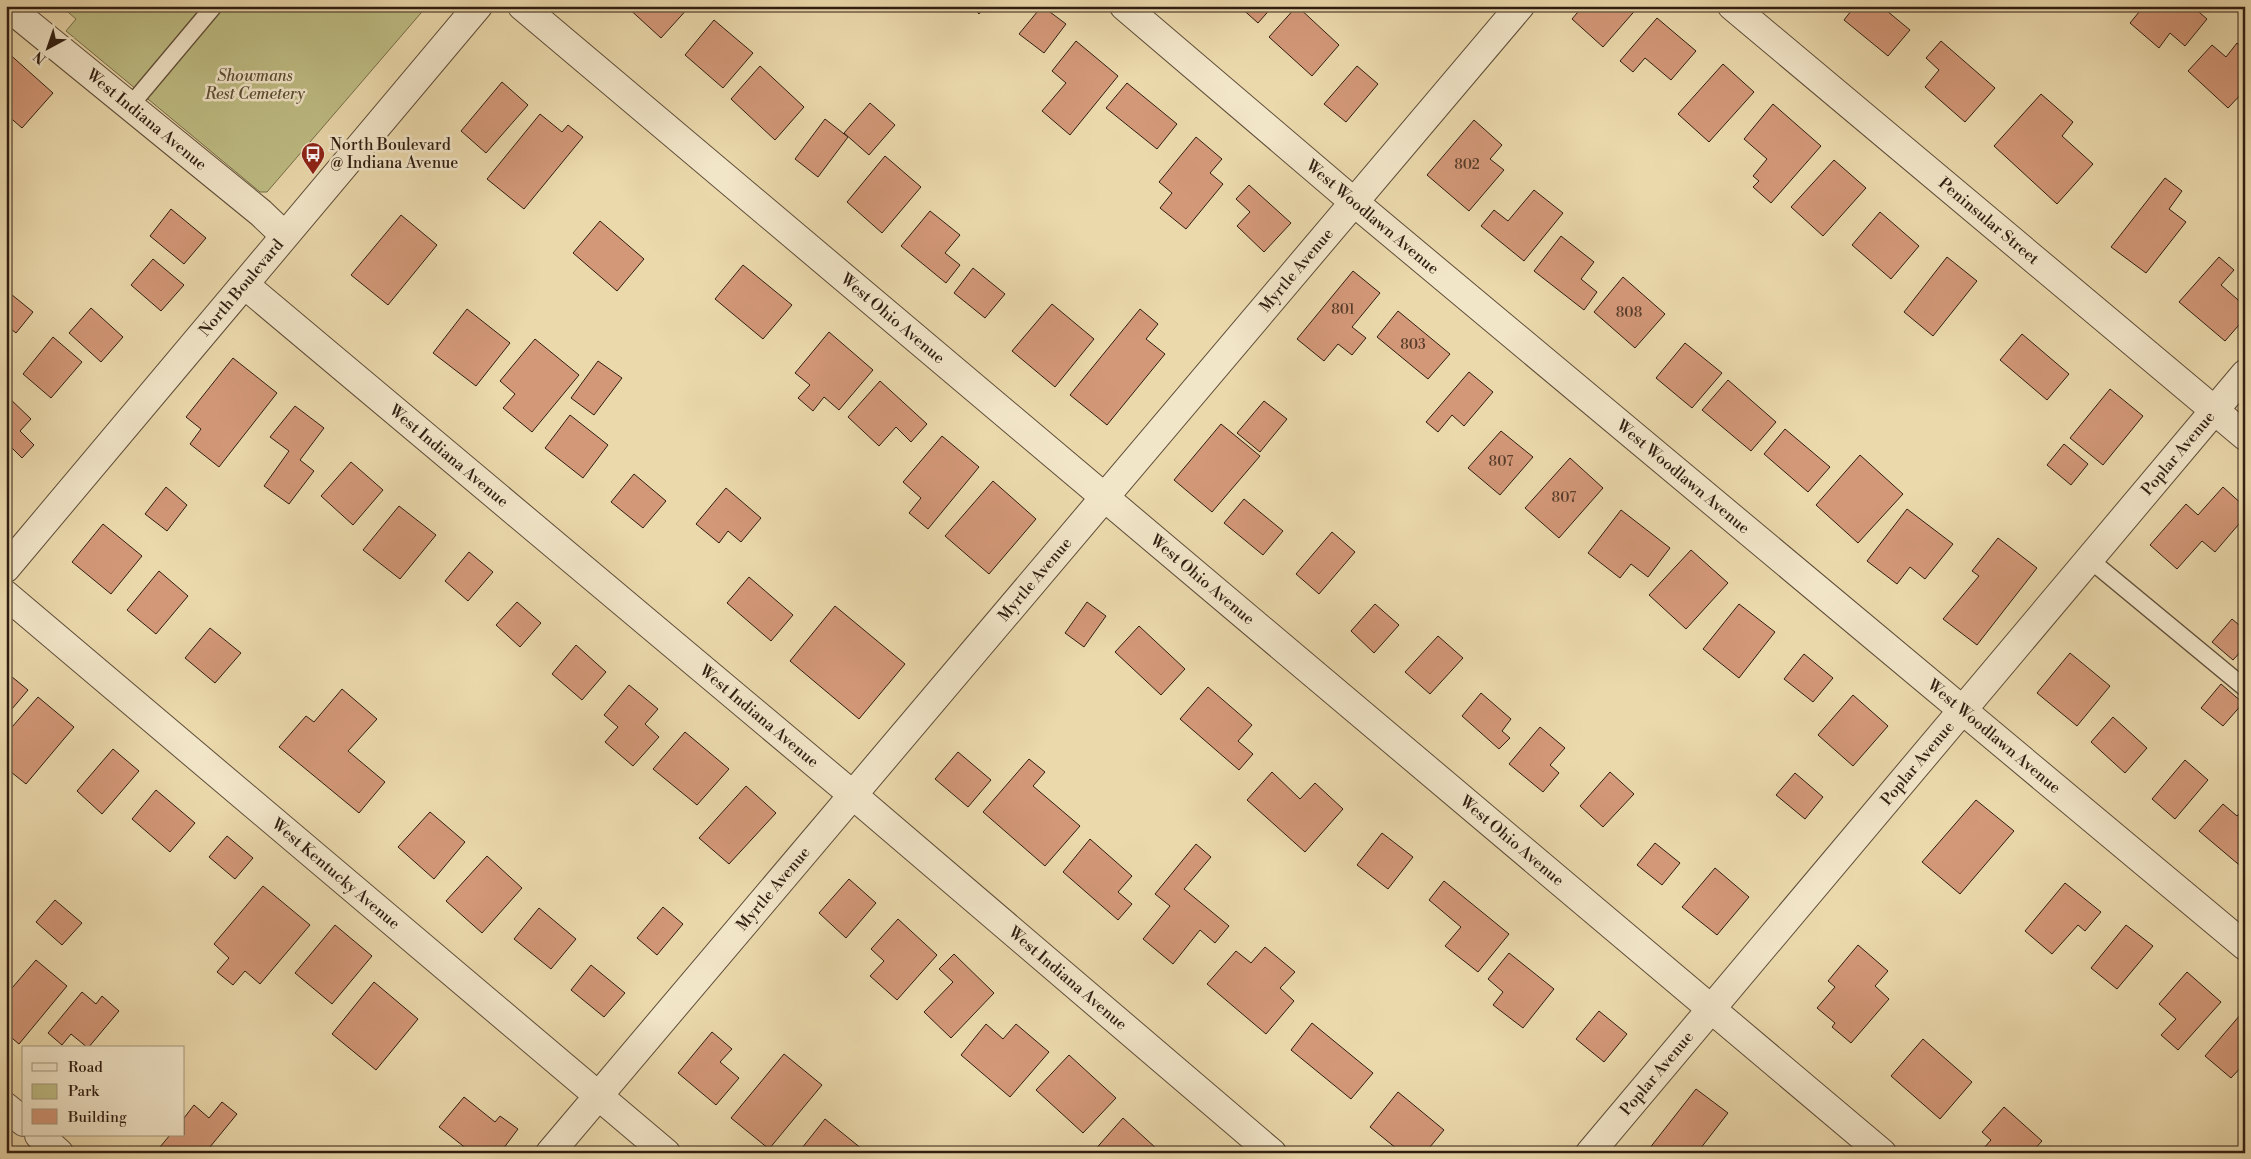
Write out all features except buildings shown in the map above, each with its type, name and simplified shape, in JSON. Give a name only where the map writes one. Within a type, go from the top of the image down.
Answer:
[{"type":"street","name":"West Indiana Avenue","points":[[7,6],[261,214],[284,235]]},
{"type":"street","name":"North Boulevard","points":[[6,568],[478,6]]},
{"type":"street","name":"West Ohio Avenue","points":[[522,6],[1882,1153]]},
{"type":"street","name":"West Woodlawn Avenue","points":[[1124,6],[1355,203],[2245,946]]},
{"type":"street","name":"Myrtle Avenue","points":[[550,1153],[854,796],[1520,6]]},
{"type":"street","name":"Peninsular Street","points":[[1732,6],[2245,436]]},
{"type":"street","name":"West Indiana Avenue","points":[[245,285],[854,796],[1272,1153]]},
{"type":"street","name":"Poplar Avenue","points":[[1590,1153],[2245,374]]},
{"type":"street","name":"West Kentucky Avenue","points":[[6,595],[666,1153]]},
{"type":"street","points":[[6,1107],[22,1120]]},
{"type":"street","points":[[40,1136],[60,1153]]},
{"type":"lane","points":[[130,106],[214,6]]},
{"type":"lane","points":[[2089,559],[2245,688]]},
{"type":"green space","name":"Showmans Rest Cemetery","points":[[61,6],[427,6],[267,192],[260,192],[66,31],[76,19]]},
{"type":"place","name":"North Boulevard @ Indiana Avenue","points":[[313,175]]}]
